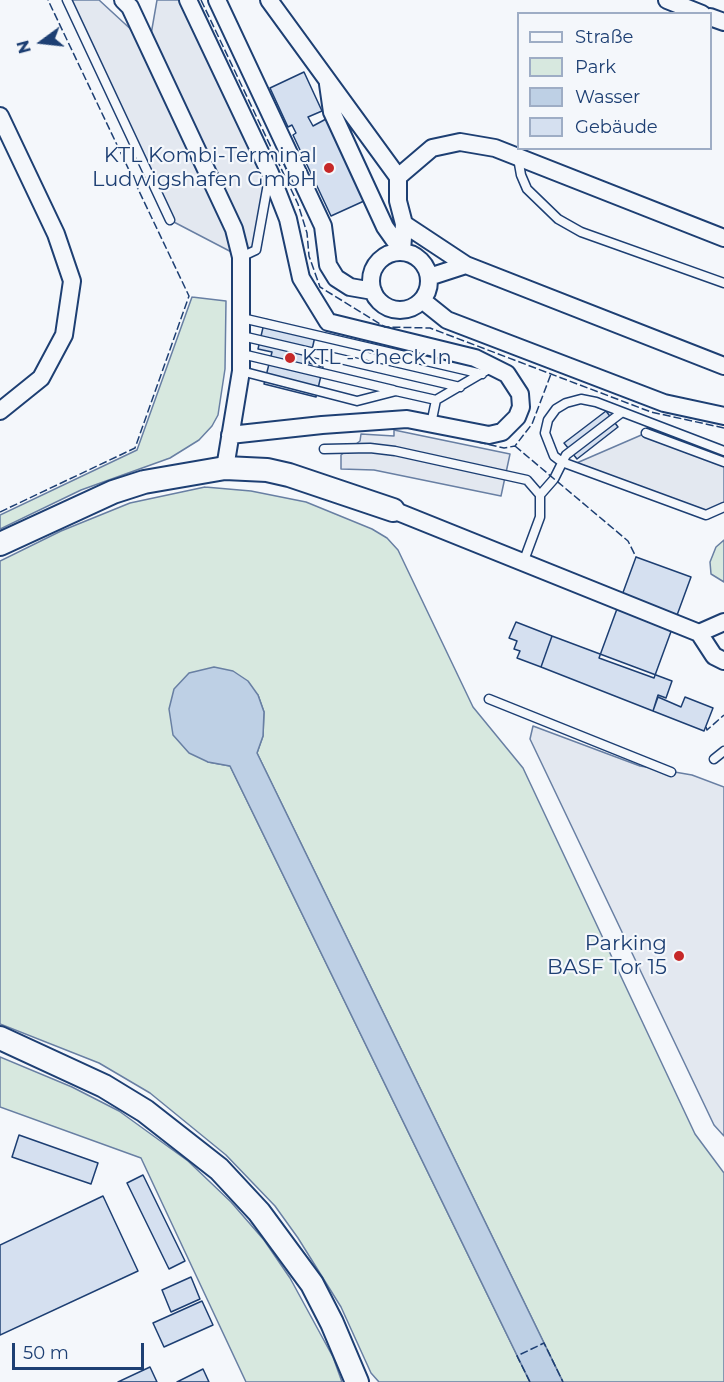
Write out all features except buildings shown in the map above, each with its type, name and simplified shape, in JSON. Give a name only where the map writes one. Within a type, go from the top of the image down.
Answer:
[{"type":"street","points":[[123,0],[135,17],[234,229],[241,257],[241,371],[225,468]]},
{"type":"street","points":[[188,0],[270,173],[288,219],[301,278],[328,322],[475,358],[488,370],[507,374],[520,394],[521,407],[510,425],[502,432],[489,435],[407,419],[322,424],[230,435]]},
{"type":"street","points":[[217,0],[323,226],[328,264],[336,278],[350,287],[373,291]]},
{"type":"street","points":[[269,0],[398,177],[398,201],[404,224],[402,251]]},
{"type":"street","points":[[667,0],[697,12]]},
{"type":"street","points":[[328,83],[332,112],[385,227],[402,251],[423,262],[429,277],[427,293],[422,300],[405,309],[395,309],[386,306],[373,291],[372,275],[379,260],[394,252],[402,251]]},
{"type":"street","points":[[0,116],[56,234],[72,281],[64,335],[41,378],[0,411]]},
{"type":"street","points":[[398,177],[432,148],[460,142],[495,148],[724,238]]},
{"type":"street","points":[[404,224],[466,265],[724,366]]},
{"type":"street","points":[[429,277],[466,265]]},
{"type":"street","points":[[422,300],[447,320],[664,403],[724,416]]},
{"type":"street","points":[[0,544],[113,492],[144,482],[225,468],[267,470],[289,475],[393,510],[522,564],[699,633],[714,656],[724,661]]},
{"type":"street","points":[[699,633],[724,622]]},
{"type":"street","points":[[0,1038],[104,1086],[153,1116],[219,1169],[259,1212],[312,1284],[357,1382]]},
{"type":"lane","points":[[67,0],[170,220]]},
{"type":"lane","points":[[518,158],[521,175],[527,189],[558,219],[581,232],[724,283]]},
{"type":"lane","points":[[241,257],[256,250],[270,173]]},
{"type":"lane","points":[[242,318],[488,370]]},
{"type":"lane","points":[[242,336],[460,387]]},
{"type":"lane","points":[[242,354],[436,400],[488,370]]},
{"type":"lane","points":[[241,371],[357,400],[396,391]]},
{"type":"lane","points":[[724,451],[596,402],[581,399],[566,403],[556,410],[548,420],[545,433],[554,456],[562,462],[706,515],[724,507]]},
{"type":"lane","points":[[431,424],[436,400]]},
{"type":"lane","points":[[540,495],[554,479],[566,454],[621,413]]},
{"type":"lane","points":[[646,433],[724,462]]},
{"type":"lane","points":[[324,449],[370,448],[395,451],[527,480],[540,495],[540,517],[522,564]]},
{"type":"lane","points":[[489,699],[671,772]]},
{"type":"lane","points":[[714,759],[724,750]]},
{"type":"green space","points":[[192,297],[226,301],[225,369],[218,415],[212,426],[199,440],[170,458],[81,490],[0,529],[0,515],[137,450]]},
{"type":"green space","points":[[205,487],[251,491],[306,502],[372,529],[387,538],[398,550],[473,707],[523,768],[695,1134],[724,1173],[724,1382],[563,1382],[257,753],[263,736],[264,712],[258,695],[208,762],[230,766],[530,1382],[379,1382],[371,1373],[341,1307],[298,1238],[275,1206],[226,1155],[150,1093],[99,1063],[0,1024],[0,561],[61,531],[130,503]]},
{"type":"green space","points":[[724,540],[724,582],[711,574],[710,562],[716,547]]},
{"type":"green space","points":[[0,1057],[72,1087],[119,1111],[188,1161],[231,1202],[264,1240],[290,1278],[333,1357],[342,1382],[246,1382],[141,1158],[0,1107]]},
{"type":"shaded area","points":[[67,0],[99,0],[149,46],[157,0],[188,0],[270,173],[256,250],[241,257],[170,220]]},
{"type":"shaded area","points":[[394,430],[510,454],[501,496],[374,470],[341,469],[341,455],[360,441],[361,434],[394,436]]},
{"type":"shaded area","points":[[646,433],[724,462],[724,507],[706,515],[572,465]]},
{"type":"shaded area","name":"Parking BASF Tor 15","points":[[533,726],[640,766],[692,775],[724,787],[724,1136],[714,1125],[530,739]]},
{"type":"water","points":[[214,667],[233,671],[248,681],[258,695],[264,712],[263,736],[257,753],[563,1382],[530,1382],[230,766],[208,762],[189,753],[173,735],[169,709],[174,689],[189,673]]},
{"type":"fence","points":[[0,512],[135,448],[189,296],[48,0]]},
{"type":"fence","points":[[201,0],[298,204],[307,233],[309,256],[320,287],[385,327],[430,328],[651,412],[724,428]]},
{"type":"fence","points":[[478,442],[504,448],[515,446],[532,424],[551,374]]},
{"type":"fence","points":[[515,446],[628,541],[636,557]]},
{"type":"fence","points":[[706,727],[707,730],[724,715]]},
{"type":"fence","points":[[530,1382],[517,1356],[544,1343],[563,1382]]},
{"type":"place","name":"KTL Kombi-Terminal Ludwigshafen GmbH","points":[[329,168]]},
{"type":"place","name":"KTL - Check In","points":[[290,358]]},
{"type":"place","name":"Parking BASF Tor 15","points":[[679,956]]}]
